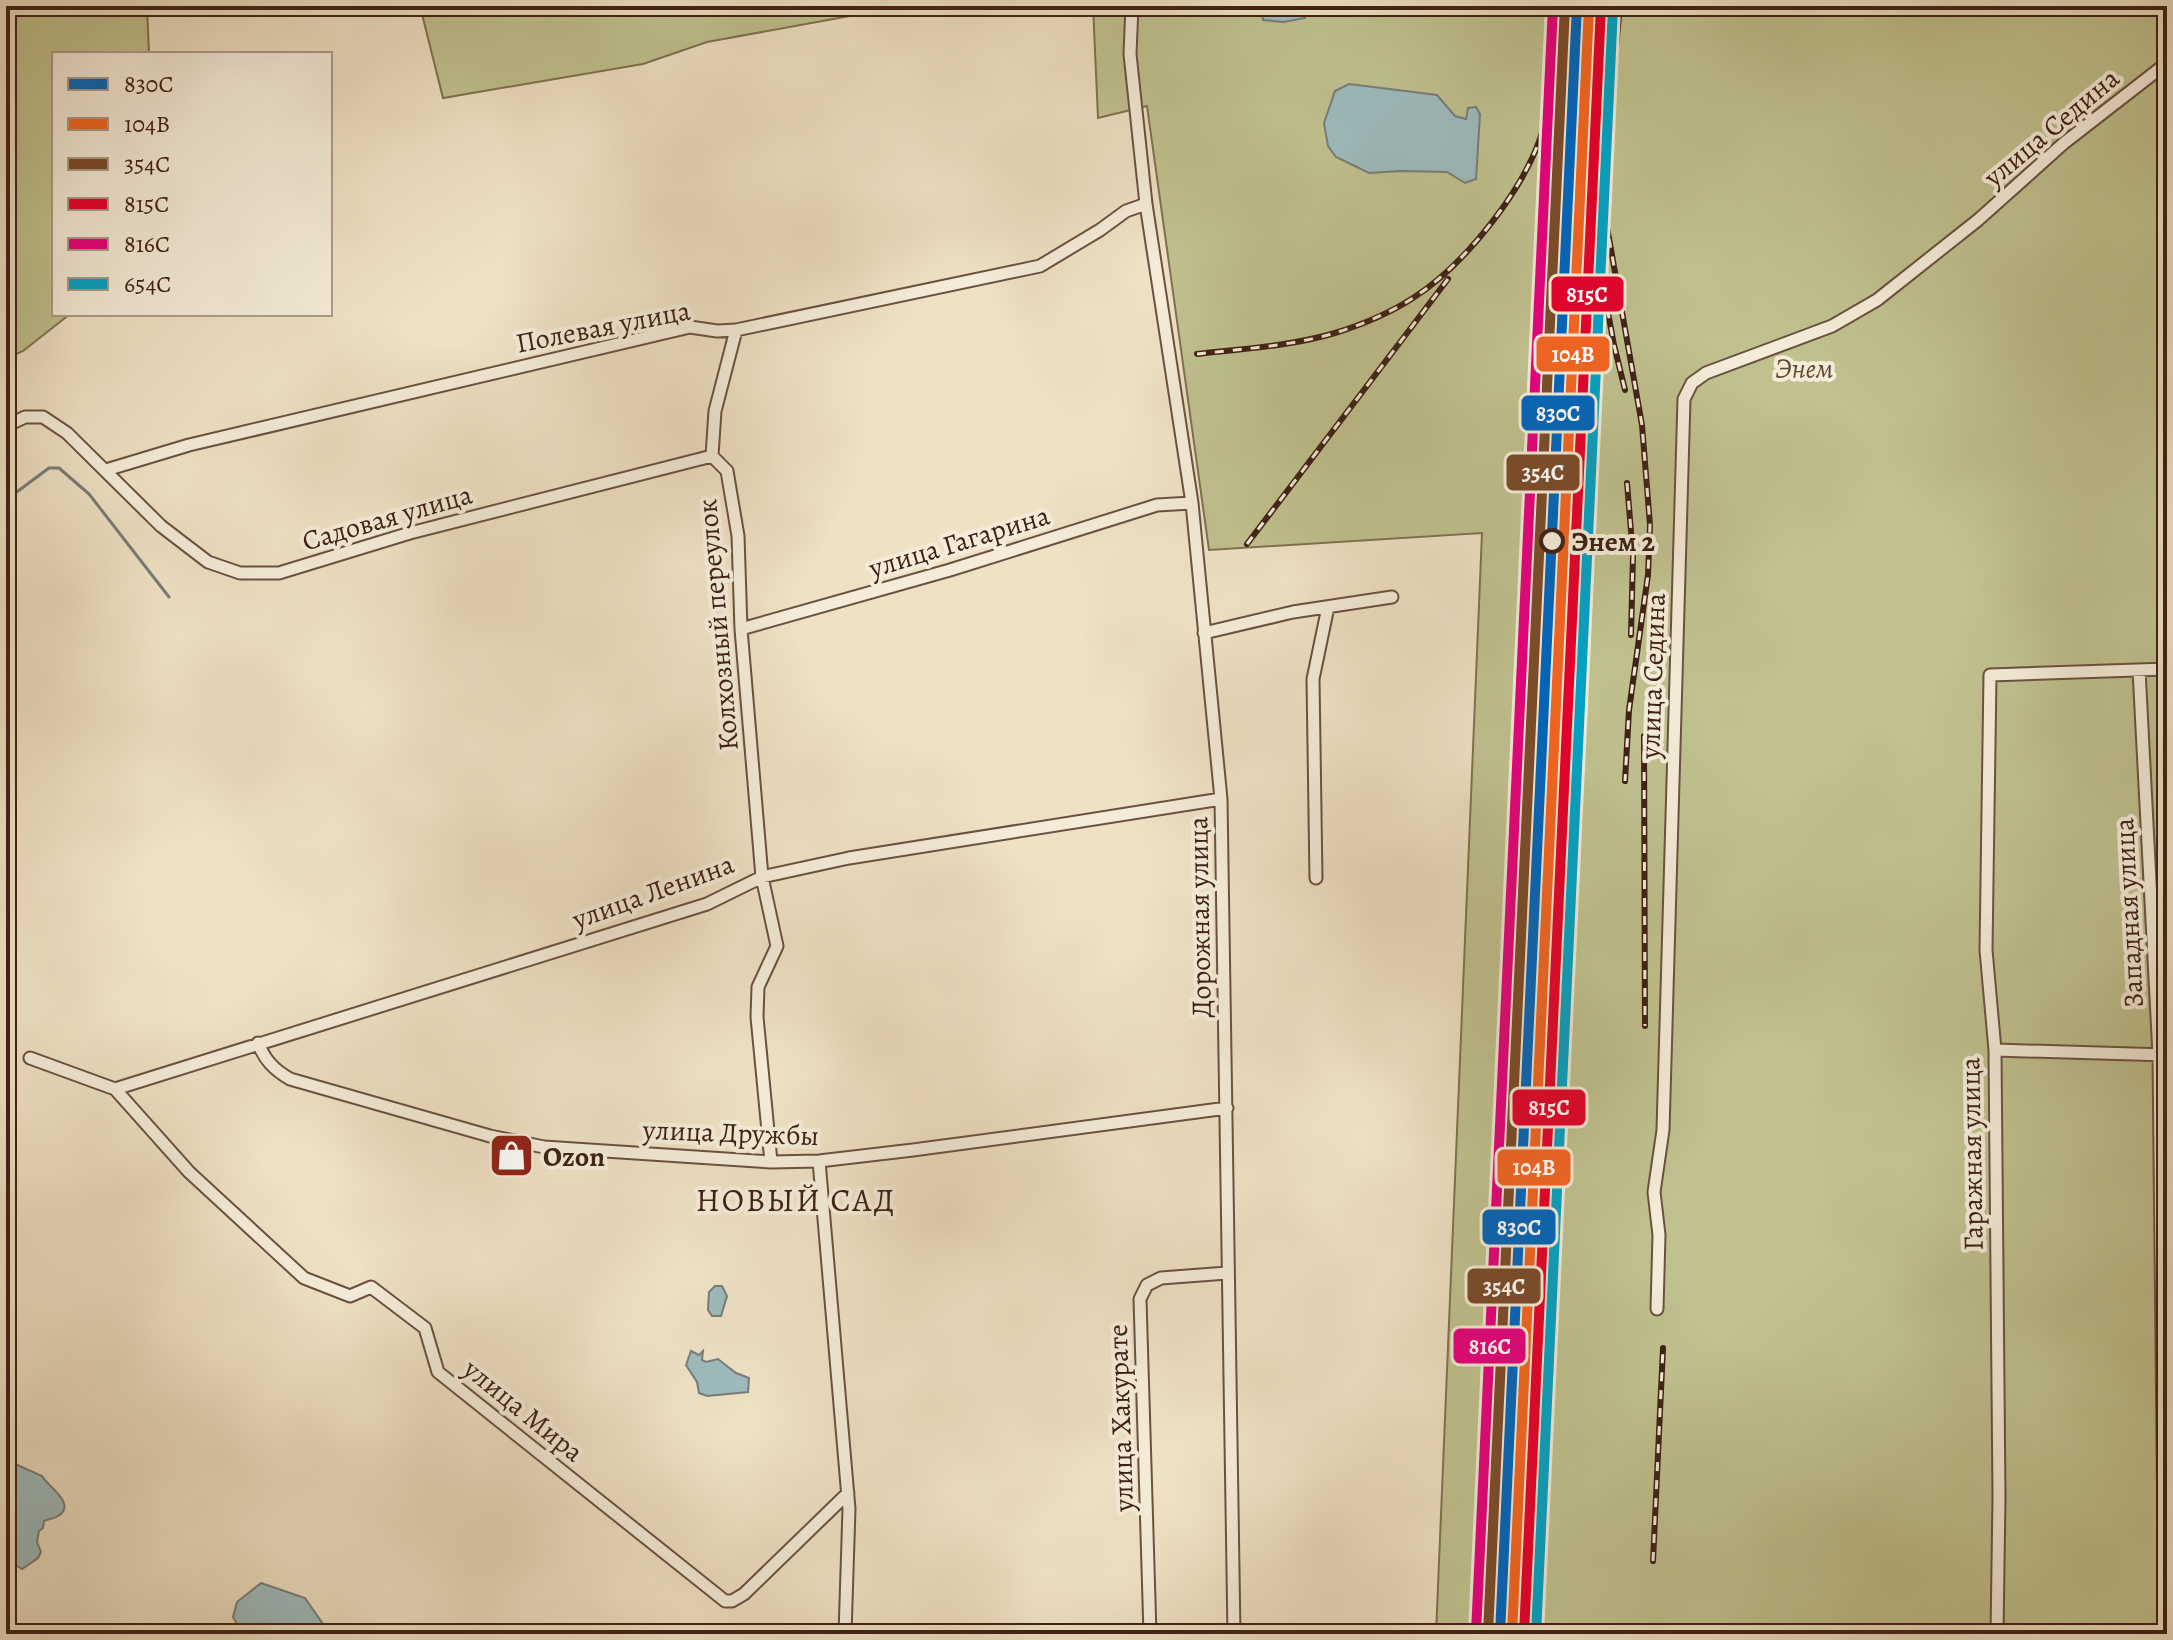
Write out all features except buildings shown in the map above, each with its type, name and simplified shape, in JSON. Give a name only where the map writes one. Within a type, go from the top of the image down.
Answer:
[{"type":"street","name":"Дорожная улица","points":[[1132,6],[1130,54],[1146,204],[1192,503],[1221,799],[1234,1634]]},
{"type":"street","name":"улица Седина","points":[[1657,1309],[1659,1235],[1654,1192],[1664,1114],[1684,399],[1692,383],[1706,373],[1832,326],[1877,300],[1978,220],[2064,143],[2167,63]]},
{"type":"street","name":"Полевая улица","points":[[106,470],[236,434],[690,327],[736,330],[1040,266],[1126,211],[1146,204]]},
{"type":"street","points":[[712,456],[715,411],[736,330]]},
{"type":"street","name":"Садовая улица","points":[[6,426],[25,417],[43,417],[67,433],[161,526],[208,562],[240,573],[279,573],[410,533],[712,456]]},
{"type":"street","name":"Колхозный переулок","points":[[712,456],[727,471],[738,536],[741,629],[762,877]]},
{"type":"street","name":"улица Гагарина","points":[[741,629],[950,570],[1157,505],[1192,503]]},
{"type":"street","points":[[1204,633],[1293,612],[1392,597]]},
{"type":"street","points":[[1316,878],[1313,679],[1328,607]]},
{"type":"street","points":[[2139,670],[2167,669]]},
{"type":"street","name":"Гаражная улица","points":[[1997,1634],[1999,1497],[1995,1050],[1986,950],[1990,675],[2139,670]]},
{"type":"street","name":"Западная улица","points":[[2139,670],[2163,1055],[2165,1634]]},
{"type":"street","name":"улица Ленина","points":[[115,1089],[707,904],[762,877],[849,858],[1221,799]]},
{"type":"street","points":[[762,877],[777,946],[758,987],[757,1017],[771,1162]]},
{"type":"street","name":"улица Дружбы","points":[[258,1043],[265,1059],[290,1079],[490,1136],[544,1147],[771,1162],[819,1161],[1227,1108]]},
{"type":"street","points":[[1995,1050],[2163,1055]]},
{"type":"street","name":"улица Мира","points":[[30,1058],[115,1089],[189,1172],[304,1278],[350,1296],[371,1287],[425,1328],[438,1372],[725,1601],[732,1601],[744,1594],[848,1493]]},
{"type":"street","points":[[819,1161],[848,1493],[845,1634]]},
{"type":"street","name":"улица Хакурате","points":[[1150,1634],[1140,1299],[1147,1285],[1161,1278],[1227,1273]]},
{"type":"green space","points":[[6,6],[147,6],[149,52],[52,52],[52,316],[67,316],[23,351],[6,359]]},
{"type":"green space","points":[[420,6],[905,6],[707,42],[643,64],[443,98]]},
{"type":"green space","name":"Энем","points":[[1093,6],[2167,6],[2167,1634],[1436,1634],[1482,533],[1209,550],[1147,106],[1098,118]]},
{"type":"water","points":[[1261,6],[1308,6],[1305,18],[1284,22],[1263,20]]},
{"type":"water","points":[[1349,84],[1437,95],[1455,116],[1466,119],[1468,108],[1476,107],[1480,114],[1476,179],[1465,183],[1447,172],[1369,173],[1336,157],[1328,146],[1324,123],[1335,91]]},
{"type":"water","points":[[715,1286],[722,1286],[727,1296],[721,1316],[712,1316],[708,1310],[709,1292]]},
{"type":"water","points":[[691,1351],[699,1355],[703,1351],[702,1360],[718,1359],[736,1373],[749,1378],[748,1392],[707,1396],[699,1393],[697,1382],[686,1365]]},
{"type":"water","points":[[6,1460],[42,1476],[63,1500],[64,1506],[58,1516],[44,1521],[37,1542],[41,1552],[38,1558],[22,1569],[6,1559]]},
{"type":"water","points":[[261,1583],[305,1598],[330,1634],[243,1634],[233,1617],[237,1602]]},
{"type":"waterway","points":[[6,500],[49,468],[59,468],[89,494],[169,597]]},
{"type":"railway","points":[[1197,354],[1284,344],[1345,330],[1404,303],[1453,266],[1492,222],[1524,174],[1536,149],[1550,96],[1561,6]]},
{"type":"railway","points":[[1608,6],[1589,194],[1614,345],[1625,390]]},
{"type":"railway","points":[[1620,6],[1604,210],[1642,425],[1650,525],[1648,575],[1629,710],[1625,781]]},
{"type":"railway","points":[[1533,410],[1553,120]]},
{"type":"railway","points":[[1247,544],[1448,279]]},
{"type":"railway","points":[[1627,483],[1633,555],[1631,635]]},
{"type":"railway","points":[[1530,1634],[1541,1511],[1575,705]]},
{"type":"railway","points":[[1644,736],[1645,1026]]},
{"type":"railway","points":[[1653,1561],[1663,1348]]},
{"type":"transit line","name":"816С","points":[[1476,1633],[1553,6]]},
{"type":"transit line","name":"354С","points":[[1488,1633],[1565,6]]},
{"type":"transit line","name":"830С","points":[[1500,1634],[1577,6]]},
{"type":"transit line","name":"104В","points":[[1512,1634],[1589,7]]},
{"type":"transit line","name":"815С","points":[[1524,1634],[1601,7]]},
{"type":"transit line","name":"654С","points":[[1536,1634],[1613,8]]},
{"type":"place","name":"Энем 2","points":[[1552,541]]},
{"type":"place","name":"Ozon","points":[[512,1156]]},
{"type":"district","name":"НОВЫЙ САД","points":[[796,1200]]}]
